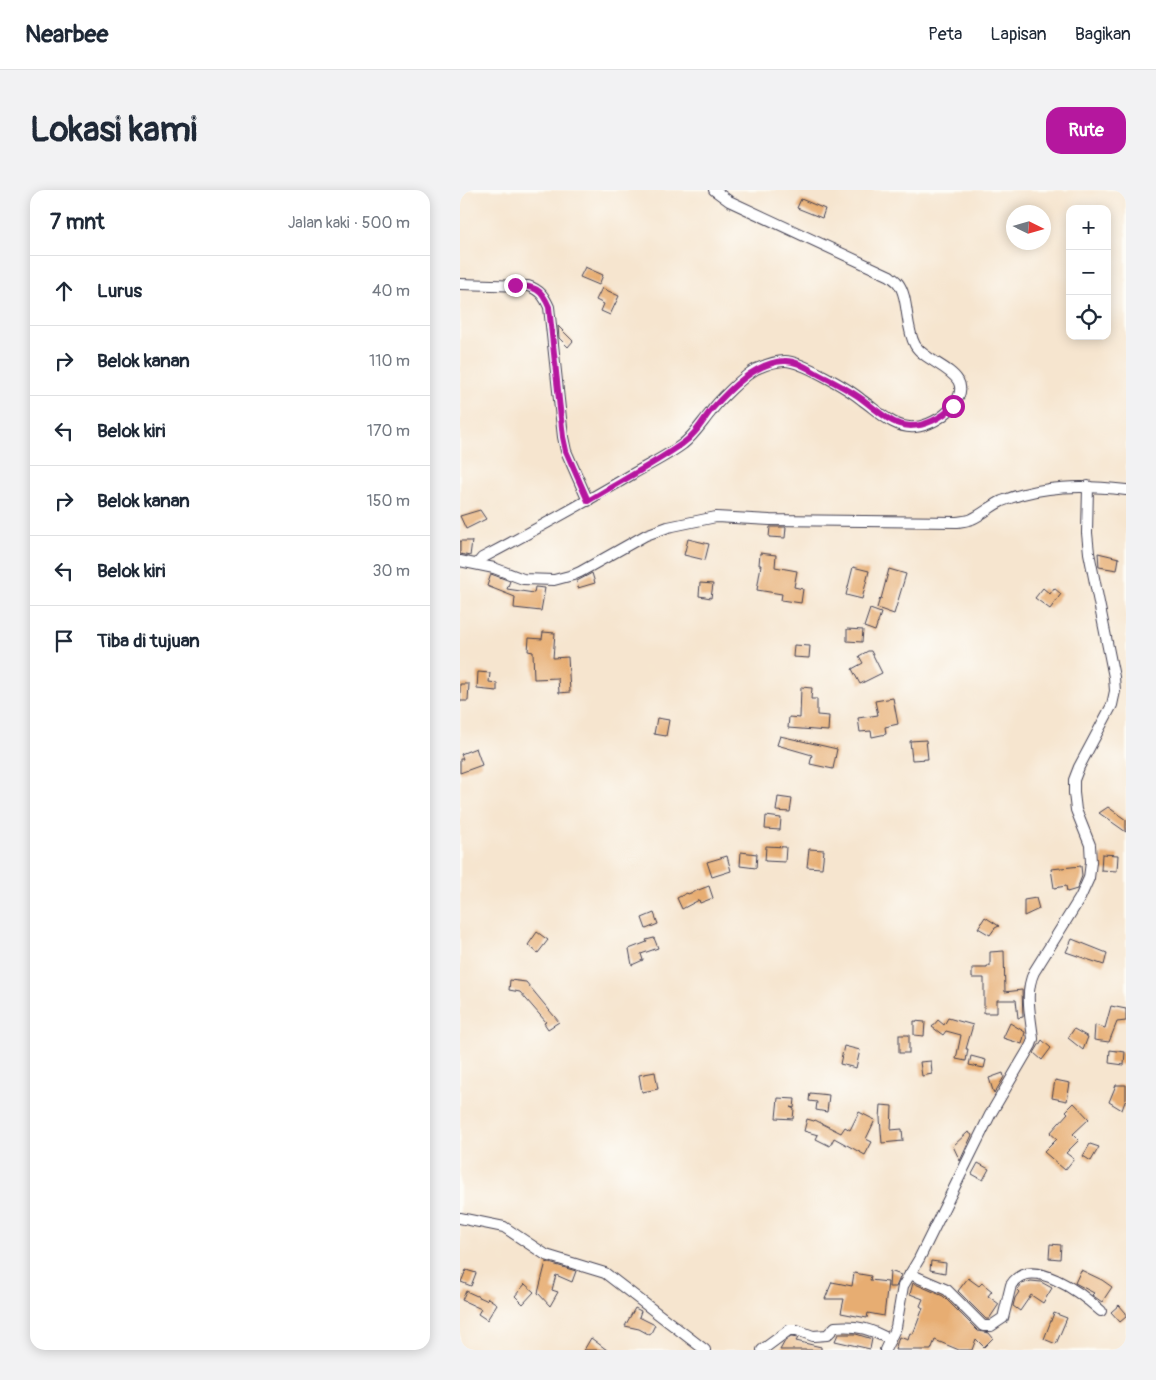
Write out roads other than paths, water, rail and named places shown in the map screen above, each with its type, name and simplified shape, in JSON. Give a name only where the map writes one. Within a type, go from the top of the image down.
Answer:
[{"type":"street","points":[[477,564],[482,558],[588,501],[682,444],[702,425],[711,411],[745,377],[755,369],[771,363],[786,360],[802,365],[861,398],[894,423],[905,426],[924,425],[940,417],[953,406],[960,389],[958,380],[943,366],[923,354],[914,344],[898,282],[890,276],[729,201],[714,190]]},
{"type":"street","points":[[460,284],[528,286],[537,289],[544,296],[549,307],[566,451],[588,501]]},
{"type":"street","points":[[762,1350],[785,1332],[794,1330],[813,1336],[827,1334],[835,1327],[873,1330],[888,1345],[896,1327],[904,1286],[990,1115],[1028,1052],[1032,1039],[1029,981],[1080,898],[1089,878],[1091,862],[1090,845],[1076,810],[1074,780],[1112,705],[1115,691],[1114,677],[1089,553],[1087,533],[1088,486]]},
{"type":"street","points":[[460,561],[494,568],[523,579],[554,580],[573,575],[658,530],[716,517],[770,520],[957,522],[971,519],[999,503],[1021,494],[1057,487],[1088,486],[1126,490]]},
{"type":"street","points":[[460,1218],[504,1227],[546,1256],[605,1274],[705,1350]]},
{"type":"street","points":[[910,1274],[947,1290],[983,1326],[991,1326],[1002,1318],[1014,1280],[1022,1274],[1031,1272],[1040,1274],[1072,1289],[1101,1310]]}]
